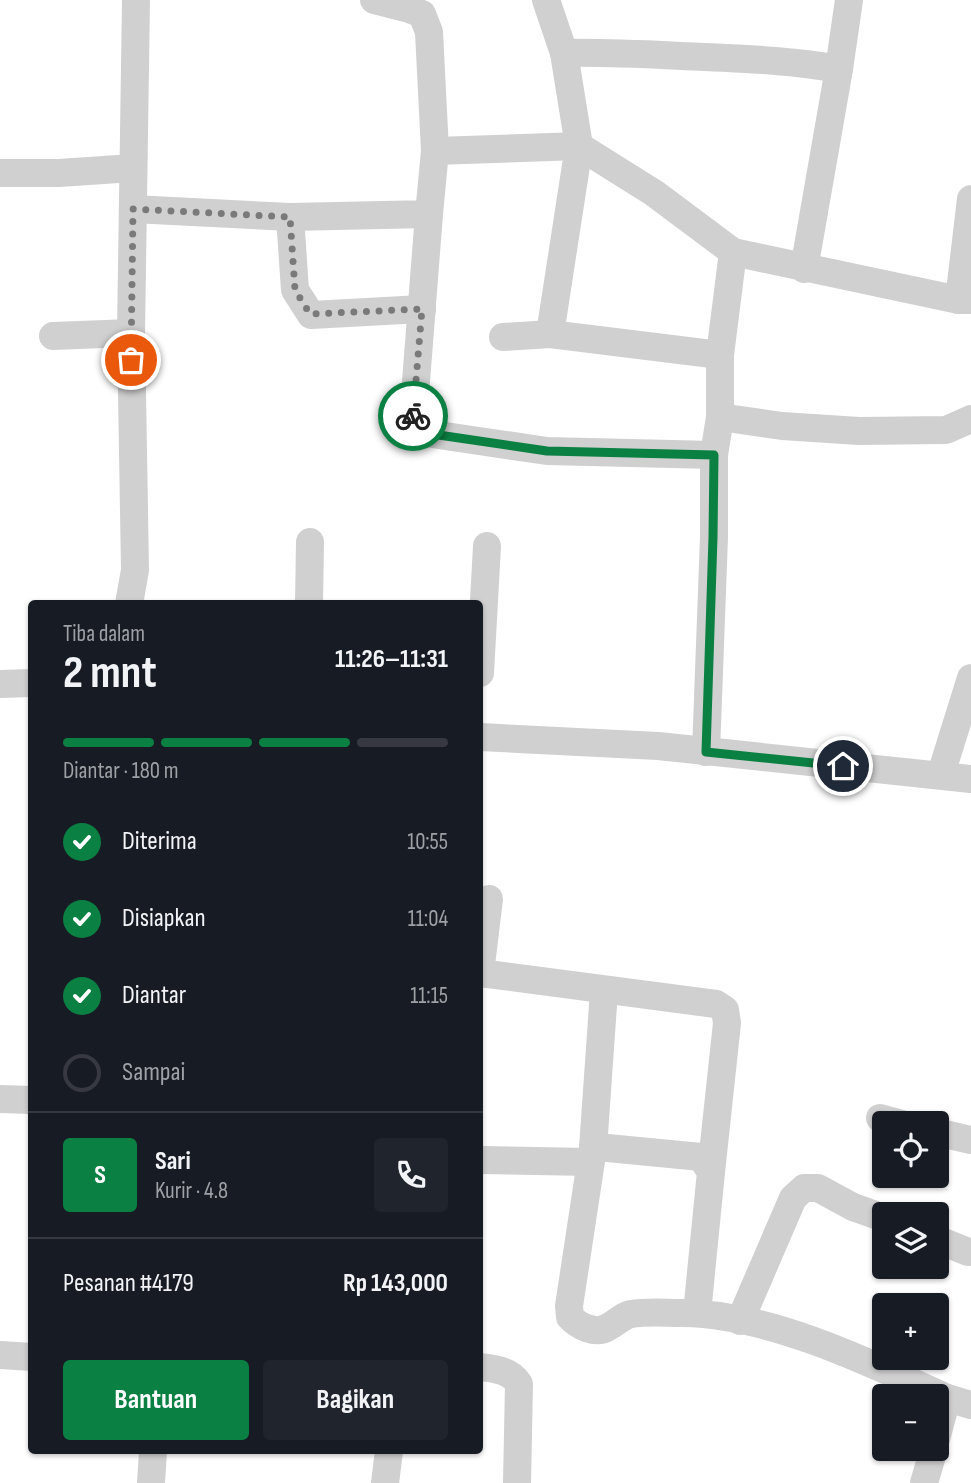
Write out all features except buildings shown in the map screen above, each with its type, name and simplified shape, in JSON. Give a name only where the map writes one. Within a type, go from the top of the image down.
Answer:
[{"type":"street","points":[[130,600],[135,570],[131,333],[136,0]]},
{"type":"street","points":[[373,0],[422,15],[429,32],[435,150],[413,420],[425,433],[547,451],[714,455]]},
{"type":"street","points":[[546,0],[564,53],[579,146],[551,334]]},
{"type":"street","points":[[804,269],[849,0]]},
{"type":"street","points":[[564,53],[613,52],[745,59],[808,63],[839,69]]},
{"type":"street","points":[[435,150],[579,146],[654,192],[733,252],[804,269],[965,300],[971,199]]},
{"type":"street","points":[[0,173],[59,173],[133,168]]},
{"type":"street","points":[[133,209],[290,217],[429,214]]},
{"type":"street","points":[[290,217],[295,290],[310,314],[422,309]]},
{"type":"street","points":[[706,752],[714,455],[720,417],[720,355],[733,252]]},
{"type":"street","points":[[53,336],[131,333]]},
{"type":"street","points":[[503,337],[551,334],[720,355]]},
{"type":"street","points":[[720,417],[782,426],[859,431],[946,430],[971,419]]},
{"type":"street","points":[[309,600],[310,542]]},
{"type":"street","points":[[483,619],[487,546]]},
{"type":"street","points":[[941,774],[971,678]]},
{"type":"street","points":[[0,684],[28,683]]},
{"type":"street","points":[[483,737],[658,746],[971,779]]},
{"type":"street","points":[[483,949],[489,900]]},
{"type":"street","points":[[483,974],[716,1004],[725,1010],[727,1023],[697,1313]]},
{"type":"street","points":[[604,991],[592,1155],[569,1306],[570,1317],[579,1326],[601,1330],[628,1315],[697,1313],[798,1335],[959,1401],[949,1418]]},
{"type":"street","points":[[0,1099],[28,1100]]},
{"type":"street","points":[[949,1135],[971,1140]]},
{"type":"street","points":[[483,1160],[592,1155],[610,1147],[693,1155],[701,1157],[711,1172]]},
{"type":"street","points":[[740,1321],[793,1198],[804,1188],[818,1188],[872,1214]]},
{"type":"street","points":[[949,1244],[968,1252]]},
{"type":"street","points":[[0,1355],[28,1357]]},
{"type":"street","points":[[483,1367],[502,1370],[514,1376],[519,1384],[517,1483]]},
{"type":"street","points":[[151,1483],[153,1454]]},
{"type":"street","points":[[385,1483],[390,1454]]},
{"type":"street","points":[[925,1483],[931,1461]]},
{"type":"way so far","points":[[131,360],[133,209],[290,217],[295,290],[310,314],[422,309],[413,416]]},
{"type":"route","points":[[413,416],[413,420],[425,433],[547,451],[714,455],[706,752],[843,766]]}]
